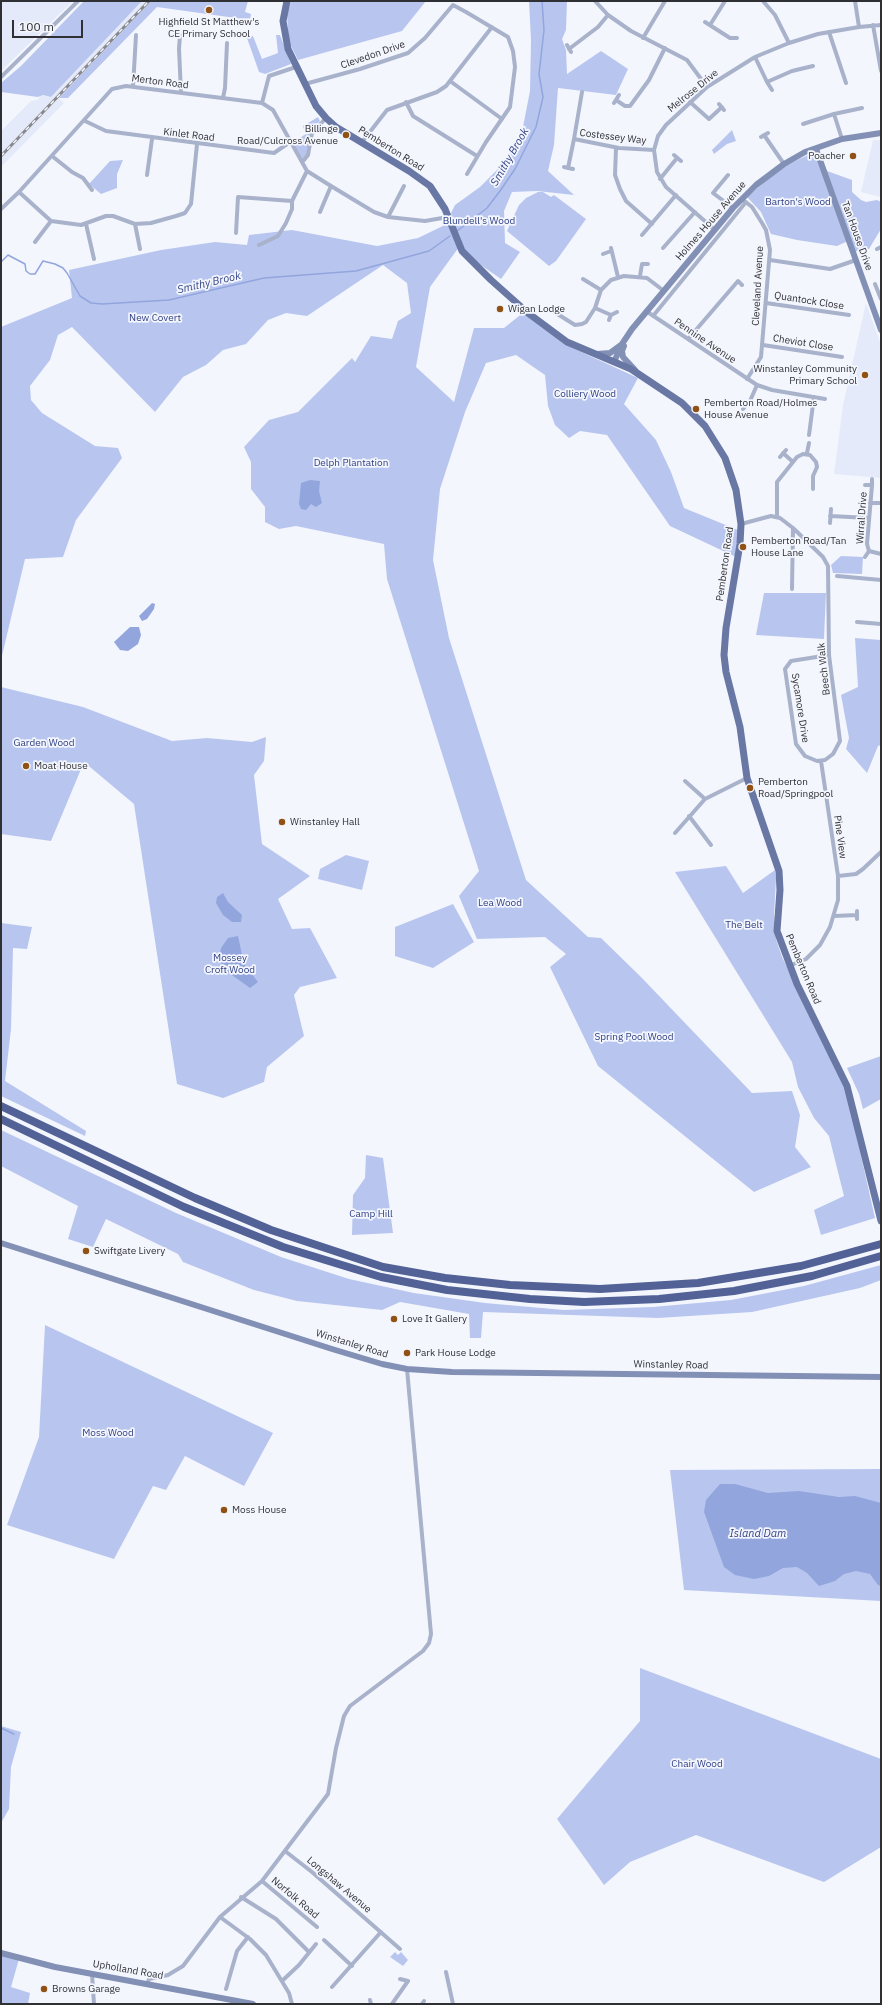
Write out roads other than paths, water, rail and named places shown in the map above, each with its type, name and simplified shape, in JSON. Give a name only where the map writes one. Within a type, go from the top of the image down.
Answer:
[{"type":"highway","points":[[1,1106],[195,1198],[271,1230],[384,1267],[446,1278],[510,1285],[600,1289],[698,1283],[801,1266],[881,1244]]},
{"type":"highway","points":[[1,1119],[184,1207],[283,1247],[380,1277],[447,1290],[530,1299],[576,1302],[659,1299],[734,1291],[812,1276],[881,1256]]},
{"type":"main road","name":"Pemberton Road","points":[[286,1],[283,21],[288,49],[316,106],[326,118],[336,127],[421,179],[438,197],[462,252],[490,280],[541,324],[571,344],[638,372],[682,403],[706,426],[720,448],[733,480],[741,524],[724,655],[726,672],[740,727],[747,778],[779,871],[780,890],[777,932],[789,966],[847,1086],[881,1221]]},
{"type":"street","points":[[1,78],[78,1]]},
{"type":"street","points":[[595,1],[608,15],[643,38],[687,60],[707,87]]},
{"type":"street","points":[[643,38],[665,1]]},
{"type":"street","points":[[710,25],[725,1]]},
{"type":"street","points":[[763,1],[775,15],[789,43]]},
{"type":"street","points":[[855,1],[859,27]]},
{"type":"street","name":"Clevedon Drive","points":[[305,84],[360,69],[408,53],[425,38],[453,5],[508,37],[513,51],[515,67],[511,102],[508,112],[477,156],[467,174]]},
{"type":"street","points":[[569,49],[598,27],[608,15]]},
{"type":"street","points":[[705,22],[730,38],[737,38]]},
{"type":"street","points":[[872,25],[881,71]]},
{"type":"street","name":"Melrose Drive","points":[[715,230],[676,195],[662,186],[655,165],[654,150],[661,130],[707,87],[755,57],[789,43],[829,32],[872,25],[881,25]]},
{"type":"street","points":[[362,142],[386,110],[437,92],[450,81],[492,27]]},
{"type":"street","points":[[829,32],[846,83]]},
{"type":"street","points":[[133,87],[136,35]]},
{"type":"street","points":[[180,35],[179,49],[181,92]]},
{"type":"street","points":[[223,98],[225,88],[227,43]]},
{"type":"street","points":[[619,95],[615,101],[625,106],[630,106],[649,80],[665,48]]},
{"type":"street","points":[[755,57],[772,90]]},
{"type":"street","points":[[296,66],[269,76],[262,103],[273,110],[307,171],[374,212],[388,217],[425,221],[448,217]]},
{"type":"street","points":[[767,82],[792,71],[813,66]]},
{"type":"street","points":[[450,81],[502,119]]},
{"type":"street","name":"Merton Road","points":[[1,209],[19,192],[112,90],[120,86],[181,92],[262,103]]},
{"type":"street","points":[[574,139],[582,92]]},
{"type":"street","points":[[406,102],[413,116],[477,156]]},
{"type":"street","points":[[690,102],[708,119],[722,107]]},
{"type":"street","points":[[803,124],[834,114],[862,108]]},
{"type":"street","points":[[834,114],[842,139]]},
{"type":"street","points":[[304,160],[308,156],[312,133],[326,118]]},
{"type":"street","name":"Kinlet Road","points":[[85,121],[106,131],[274,153],[290,142]]},
{"type":"street","name":"Holmes House Avenue","points":[[614,362],[622,344],[632,329],[733,208],[744,200],[767,176],[798,155],[842,139],[881,133]]},
{"type":"street","points":[[764,135],[784,164]]},
{"type":"street","points":[[147,175],[152,138]]},
{"type":"street","name":"Costessey Way","points":[[568,168],[574,139],[616,148],[654,150]]},
{"type":"street","points":[[19,192],[51,221],[86,224],[106,216],[113,216],[135,224],[151,223],[185,213],[192,204],[197,144]]},
{"type":"street","points":[[616,148],[615,175],[620,189],[626,201],[652,224]]},
{"type":"street","name":"Tan House Drive","points":[[816,149],[881,330]]},
{"type":"street","points":[[52,156],[72,172],[83,178],[92,190]]},
{"type":"street","points":[[660,179],[677,158]]},
{"type":"street","points":[[259,245],[278,236],[286,223],[292,209],[292,201],[307,171]]},
{"type":"street","points":[[728,175],[714,193],[733,208]]},
{"type":"street","points":[[320,212],[331,186]]},
{"type":"street","points":[[388,217],[404,186]]},
{"type":"street","points":[[642,235],[676,195]]},
{"type":"street","points":[[236,233],[238,197],[292,201]]},
{"type":"street","points":[[653,316],[744,200]]},
{"type":"street","name":"Cleveland Avenue","points":[[744,200],[756,212],[766,230],[769,241],[770,260],[763,345],[758,363],[747,379]]},
{"type":"street","points":[[664,248],[695,212]]},
{"type":"street","points":[[35,242],[51,221]]},
{"type":"street","points":[[86,224],[94,258]]},
{"type":"street","points":[[135,224],[140,249]]},
{"type":"street","points":[[603,254],[611,250],[618,277]]},
{"type":"street","points":[[770,260],[830,269],[856,260]]},
{"type":"street","points":[[637,261],[642,264],[648,264]]},
{"type":"street","points":[[640,276],[642,264]]},
{"type":"street","points":[[551,310],[576,325],[586,322],[595,308],[601,290],[606,284],[618,277],[640,276],[653,281],[664,291]]},
{"type":"street","points":[[583,279],[601,290]]},
{"type":"street","points":[[689,338],[738,281],[742,285]]},
{"type":"street","points":[[875,284],[880,292],[881,300]]},
{"type":"street","name":"Quantock Close","points":[[766,302],[849,315]]},
{"type":"street","points":[[595,308],[611,315]]},
{"type":"street","points":[[609,320],[611,315],[617,312]]},
{"type":"street","name":"Pennine Avenue","points":[[646,312],[689,338],[757,385],[772,390],[825,399]]},
{"type":"street","points":[[632,329],[623,349],[622,355],[638,372]]},
{"type":"street","points":[[596,354],[610,353],[622,344]]},
{"type":"street","name":"Cheviot Close","points":[[763,345],[842,357]]},
{"type":"street","points":[[742,409],[750,401],[757,385]]},
{"type":"street","points":[[809,435],[814,397]]},
{"type":"street","points":[[807,453],[810,443]]},
{"type":"street","points":[[786,450],[781,455],[793,462]]},
{"type":"street","points":[[777,517],[777,482],[801,454],[807,453],[813,457],[817,464],[813,476],[813,488]]},
{"type":"street","name":"Wirral Drive","points":[[869,551],[867,544],[872,479]]},
{"type":"street","name":"Wirral Drive","points":[[865,485],[872,485]]},
{"type":"street","points":[[870,502],[881,504]]},
{"type":"street","points":[[830,523],[831,509]]},
{"type":"street","points":[[741,524],[771,516],[777,517],[793,528],[792,589]]},
{"type":"street","points":[[830,516],[869,518]]},
{"type":"street","name":"Beech Walk","points":[[793,528],[826,560],[828,566],[829,655],[840,742],[833,754],[821,761]]},
{"type":"street","points":[[865,557],[869,551],[881,554]]},
{"type":"street","points":[[837,576],[881,580]]},
{"type":"street","points":[[856,622],[881,624]]},
{"type":"street","name":"Sycamore Drive","points":[[821,761],[812,760],[804,756],[796,744],[785,669],[791,661],[829,655]]},
{"type":"street","name":"Pine View","points":[[789,966],[806,959],[815,951],[825,936],[834,916],[838,900],[838,876],[821,761]]},
{"type":"street","points":[[675,833],[705,800],[747,778]]},
{"type":"street","points":[[685,781],[705,800]]},
{"type":"street","points":[[690,816],[711,845]]},
{"type":"street","points":[[838,876],[856,874],[881,852]]},
{"type":"street","points":[[834,916],[857,915]]},
{"type":"street","name":"Winstanley Road","points":[[1,1243],[332,1349],[407,1370],[452,1372],[881,1376]]},
{"type":"street","points":[[147,1984],[149,1979],[168,1975],[183,1966],[220,1917],[241,1897],[262,1881],[328,1794],[336,1748],[344,1716],[350,1706],[429,1644],[431,1634],[407,1370]]},
{"type":"street","name":"Longshaw Avenue","points":[[285,1851],[312,1872],[400,1949]]},
{"type":"street","name":"Norfolk Road","points":[[262,1881],[317,1927]]},
{"type":"street","points":[[241,1897],[276,1919],[308,1952]]},
{"type":"street","points":[[220,1917],[248,1938],[266,1955],[291,1996],[292,2004]]},
{"type":"street","points":[[332,1987],[382,1932]]},
{"type":"street","points":[[226,1989],[237,1951],[248,1938]]},
{"type":"street","points":[[324,1940],[352,1966]]},
{"type":"street","points":[[282,1981],[299,1965],[316,1944]]},
{"type":"street","name":"Upholland Road","points":[[1,1953],[55,1967],[253,2004]]},
{"type":"street","points":[[446,1972],[452,2004]]},
{"type":"street","points":[[92,1974],[94,2004]]},
{"type":"street","points":[[392,2004],[408,1981],[400,1979]]},
{"type":"water","points":[[310,480],[320,481],[319,491],[322,503],[316,507],[311,504],[306,510],[301,509],[299,504],[301,483]]},
{"type":"water","points":[[152,603],[155,604],[154,609],[147,619],[142,621],[139,616]]},
{"type":"water","points":[[130,627],[139,627],[141,635],[138,644],[128,651],[120,650],[114,642]]},
{"type":"water","points":[[223,893],[228,902],[242,915],[241,922],[232,922],[223,915],[216,903],[217,897]]},
{"type":"water","points":[[238,936],[244,964],[258,982],[250,988],[225,970],[219,959],[221,948],[228,938]]},
{"type":"water","name":"Island Dam","points":[[720,1484],[735,1484],[768,1493],[799,1491],[839,1497],[855,1496],[881,1503],[881,1586],[878,1585],[870,1574],[856,1571],[844,1574],[835,1581],[819,1586],[807,1573],[797,1567],[783,1568],[769,1576],[754,1579],[735,1575],[724,1567],[704,1512],[706,1500]]},
{"type":"waterway","name":"Smithy Brook","points":[[457,231],[487,208],[500,191],[515,169],[536,127],[543,97],[539,74],[544,30],[542,1]]},
{"type":"waterway","name":"Smithy Brook","points":[[1,262],[8,255],[25,264],[26,271],[30,274],[35,274],[43,261],[55,264],[63,268],[67,273],[80,296],[91,303],[102,304],[169,300],[264,278],[356,271],[429,251],[450,236]]},
{"type":"waterway","points":[[1,1728],[14,1734]]},
{"type":"railway","points":[[1,156],[149,1]]},
{"type":"place","name":"Highfield St Matthew's CE Primary School","points":[[209,10]]},
{"type":"place","name":"Billinge Road/Culcross Avenue","points":[[346,135]]},
{"type":"place","name":"Poacher","points":[[853,156]]},
{"type":"place","name":"Wigan Lodge","points":[[500,309]]},
{"type":"place","name":"Winstanley Community Primary School","points":[[865,375]]},
{"type":"place","name":"Pemberton Road/Holmes House Avenue","points":[[696,409]]},
{"type":"place","name":"Pemberton Road/Tan House Lane","points":[[743,547]]},
{"type":"place","name":"Moat House","points":[[26,766]]},
{"type":"place","name":"Pemberton Road/Springpool","points":[[750,788]]},
{"type":"place","name":"Winstanley Hall","points":[[282,822]]},
{"type":"place","name":"Swiftgate Livery","points":[[86,1251]]},
{"type":"place","name":"Love It Gallery","points":[[394,1319]]},
{"type":"place","name":"Park House Lodge","points":[[407,1353]]},
{"type":"place","name":"Moss House","points":[[224,1510]]},
{"type":"place","name":"Browns Garage","points":[[44,1989]]},
{"type":"park label","name":"Barton's Wood","points":[[798,202]]},
{"type":"park label","name":"Blundell's Wood","points":[[479,221]]},
{"type":"park label","name":"New Covert","points":[[155,318]]},
{"type":"park label","name":"Colliery Wood","points":[[585,394]]},
{"type":"park label","name":"Delph Plantation","points":[[351,463]]},
{"type":"park label","name":"Garden Wood","points":[[44,743]]},
{"type":"park label","name":"Lea Wood","points":[[500,903]]},
{"type":"park label","name":"The Belt","points":[[744,925]]},
{"type":"park label","name":"Mossey Croft Wood","points":[[230,964]]},
{"type":"park label","name":"Spring Pool Wood","points":[[634,1037]]},
{"type":"park label","name":"Camp Hill","points":[[371,1214]]},
{"type":"park label","name":"Moss Wood","points":[[108,1433]]},
{"type":"park label","name":"Chair Wood","points":[[697,1764]]}]
